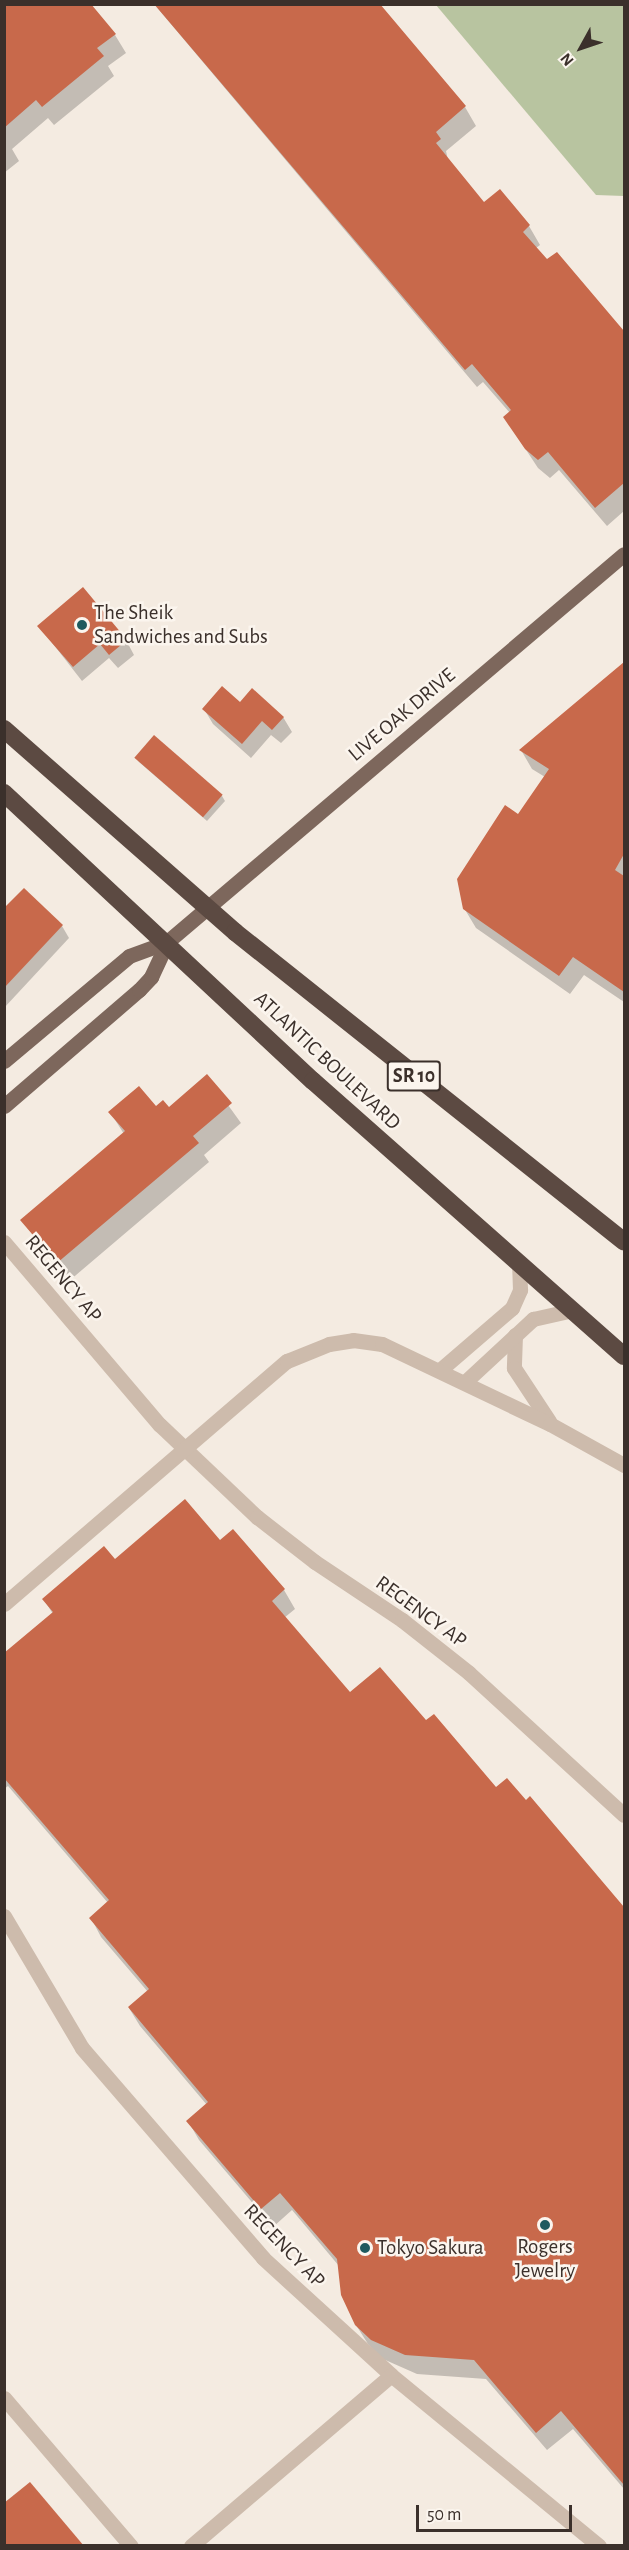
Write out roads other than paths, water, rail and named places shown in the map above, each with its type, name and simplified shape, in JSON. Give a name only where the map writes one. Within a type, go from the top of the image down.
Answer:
[{"type":"highway","name":"ATLANTIC BOULEVARD","points":[[4,729],[207,908],[624,1241]]},
{"type":"highway","name":"ATLANTIC BOULEVARD","points":[[4,793],[167,942],[313,1081],[624,1356]]},
{"type":"main road","name":"LIVE OAK DRIVE","points":[[167,942],[624,554]]},
{"type":"main road","points":[[4,1061],[129,956],[167,942]]},
{"type":"main road","points":[[4,1106],[139,990],[151,977],[167,942]]},
{"type":"street","name":"REGENCY AP","points":[[4,1242],[185,1450],[257,1518],[315,1562],[402,1620],[469,1673],[624,1815]]},
{"type":"street","points":[[440,1370],[512,1308],[520,1290],[519,1263]]},
{"type":"street","points":[[465,1382],[533,1319],[573,1310]]},
{"type":"street","points":[[515,1335],[512,1352],[514,1368],[550,1424]]},
{"type":"street","points":[[4,1604],[286,1361],[329,1344],[353,1340],[381,1344],[550,1424],[624,1465]]},
{"type":"street","name":"REGENCY AP","points":[[4,1916],[58,2009],[94,2062],[263,2258],[392,2375],[599,2546]]},
{"type":"street","points":[[191,2546],[392,2375]]},
{"type":"street","points":[[4,2398],[131,2546]]},
{"type":"place","name":"The Sheik Sandwiches and Subs","points":[[82,625]]},
{"type":"place","name":"Rogers Jewelry","points":[[545,2225]]},
{"type":"place","name":"Tokyo Sakura","points":[[365,2248]]}]
